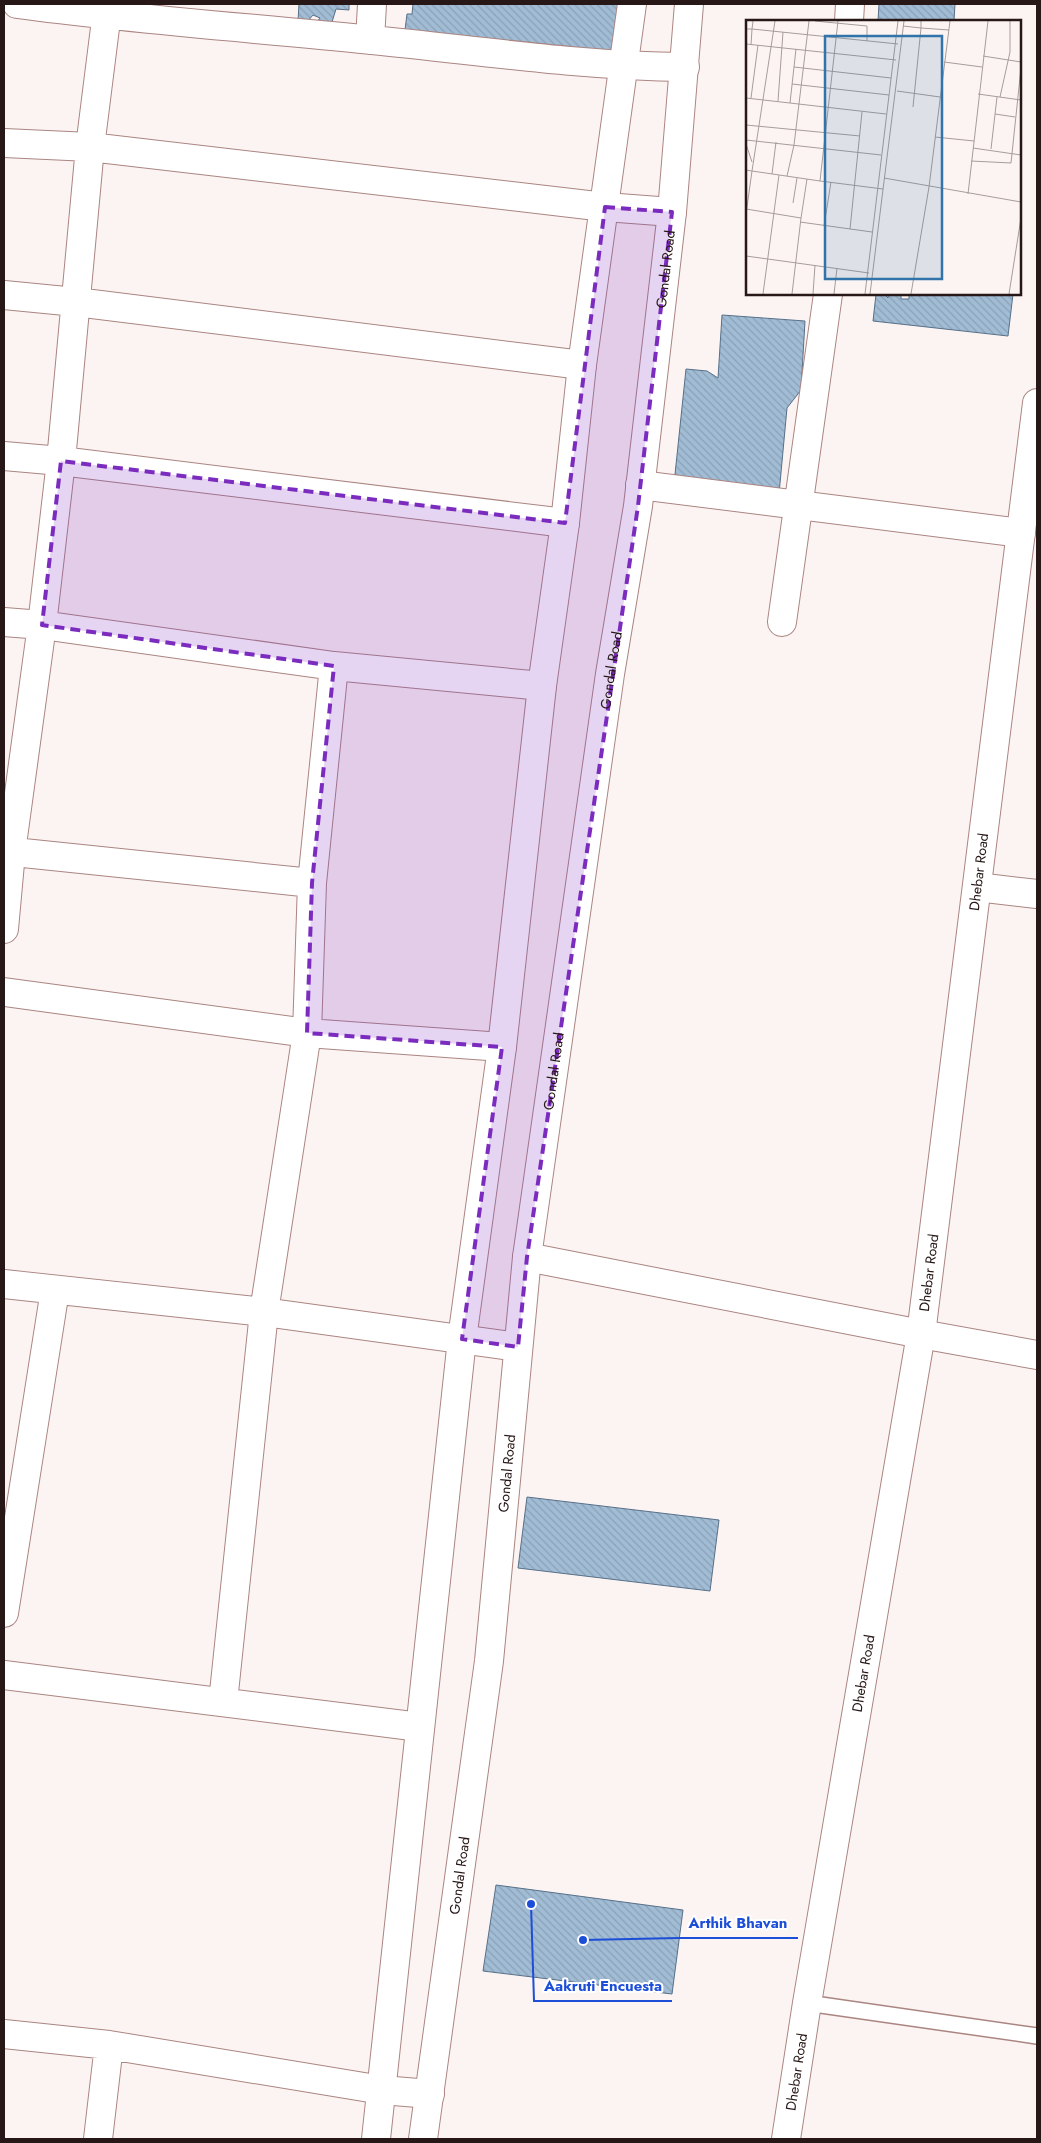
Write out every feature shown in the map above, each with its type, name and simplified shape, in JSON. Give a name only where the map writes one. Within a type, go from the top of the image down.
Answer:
[{"type":"street","points":[[17,4],[107,10],[370,40],[625,66],[685,66]]},
{"type":"street","points":[[370,40],[372,4]]},
{"type":"street","points":[[376,2139],[462,1339],[502,1047],[542,686],[565,523],[582,365],[625,66],[632,4]]},
{"type":"street","name":"Gondal Road","points":[[423,2139],[489,1661],[527,1257],[610,674],[640,485],[672,212],[689,4]]},
{"type":"street","points":[[850,4],[850,20]]},
{"type":"street","points":[[4,929],[7,852],[42,625],[61,461],[90,147],[107,10]]},
{"type":"street","points":[[4,143],[90,147],[605,207],[672,212]]},
{"type":"street","points":[[4,295],[76,302],[582,365]]},
{"type":"street","points":[[782,622],[828,295]]},
{"type":"street","name":"Dhebar Road","points":[[786,2139],[807,2003],[921,1334],[1037,403]]},
{"type":"street","points":[[4,456],[61,461],[565,523]]},
{"type":"street","points":[[640,485],[1021,533]]},
{"type":"street","points":[[4,622],[42,625],[334,666],[542,686]]},
{"type":"street","points":[[223,1702],[264,1312],[307,1033],[312,883],[334,666]]},
{"type":"street","points":[[7,852],[312,883]]},
{"type":"street","points":[[977,886],[1037,894]]},
{"type":"street","points":[[4,992],[307,1033],[502,1047]]},
{"type":"street","points":[[527,1257],[1037,1355]]},
{"type":"street","points":[[4,1284],[264,1312],[518,1347]]},
{"type":"street","points":[[4,1613],[55,1290]]},
{"type":"street","points":[[4,1675],[420,1727]]},
{"type":"street","points":[[4,2034],[109,2045],[382,2090],[430,2094]]},
{"type":"street","points":[[98,2139],[109,2045]]},
{"type":"lane","points":[[807,2003],[1037,2036]]},
{"type":"highlighted area","points":[[605,207],[672,212],[638,506],[527,1257],[518,1347],[462,1339],[502,1047],[307,1033],[312,883],[334,666],[42,625],[61,461],[565,523]]},
{"type":"building","points":[[299,4],[349,4],[349,10],[336,9],[332,22],[316,23],[320,18],[313,15],[307,22],[298,21]]},
{"type":"building","points":[[413,4],[621,4],[615,53],[405,30],[407,14],[412,14]]},
{"type":"building","points":[[879,4],[955,4],[954,20],[878,20]]},
{"type":"building","points":[[876,295],[885,295],[888,298],[888,295],[901,295],[901,299],[909,299],[909,295],[1013,295],[1008,336],[873,321]]},
{"type":"building","points":[[722,315],[805,321],[801,390],[787,408],[779,494],[674,484],[686,369],[707,371],[718,378]]},
{"type":"building","points":[[527,1497],[719,1520],[710,1591],[518,1568]]},
{"type":"building","points":[[496,1885],[683,1910],[672,1994],[483,1971]]},
{"type":"place","name":"Aakruti Encuesta","points":[[531,1904]]},
{"type":"place","name":"Arthik Bhavan","points":[[583,1940]]}]
